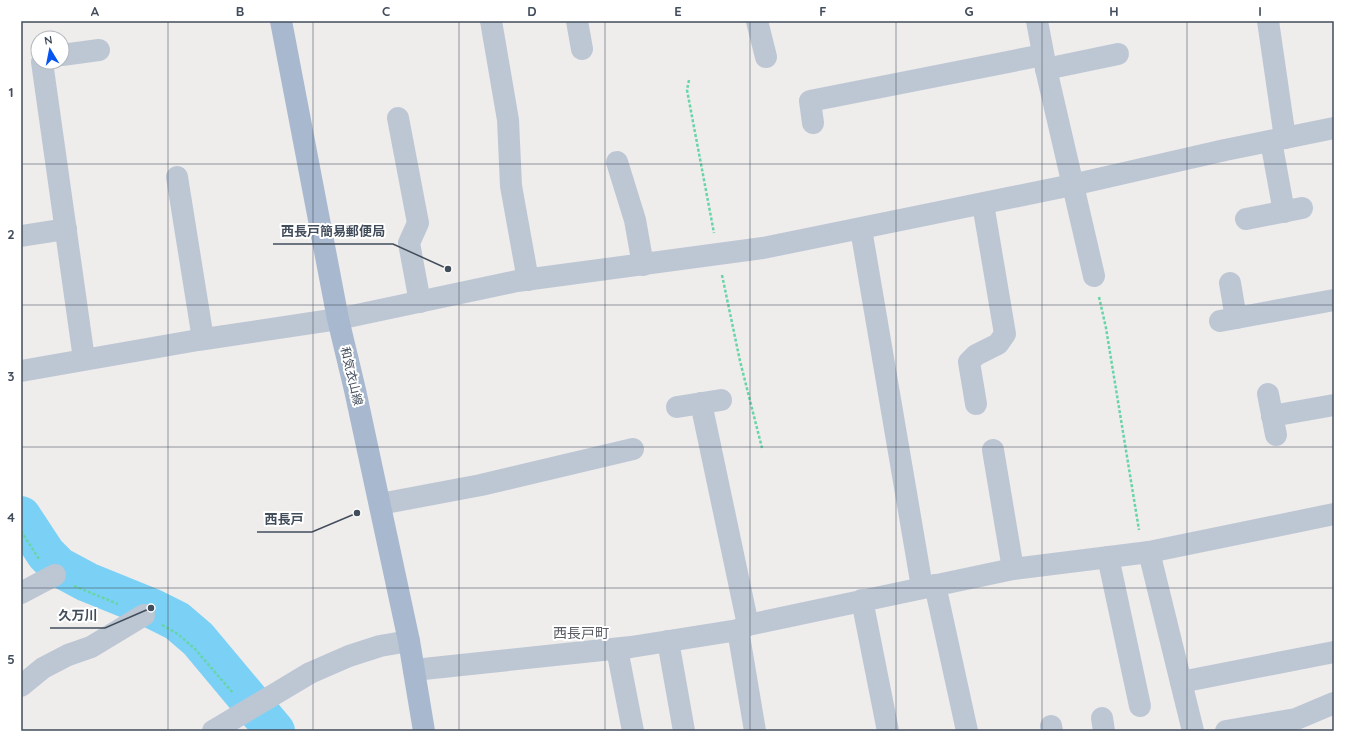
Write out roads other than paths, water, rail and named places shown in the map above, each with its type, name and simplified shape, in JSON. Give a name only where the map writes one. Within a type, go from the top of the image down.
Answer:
[{"type":"main road","name":"和気衣山線","points":[[281,21],[338,319],[409,641],[424,731]]},
{"type":"street","points":[[491,21],[508,120],[511,186],[528,280]]},
{"type":"street","points":[[577,21],[582,49]]},
{"type":"street","points":[[757,21],[766,57]]},
{"type":"street","points":[[1037,21],[1044,62],[1094,276]]},
{"type":"street","points":[[1246,219],[1293,210],[1278,139],[1268,21]]},
{"type":"street","points":[[70,54],[99,50]]},
{"type":"street","points":[[814,123],[810,101],[1044,62],[1118,54]]},
{"type":"street","points":[[43,70],[84,359]]},
{"type":"street","points":[[398,118],[410,139],[418,222],[409,243],[420,302]]},
{"type":"street","points":[[21,371],[204,339],[338,319],[528,280],[763,248],[983,204],[1334,128]]},
{"type":"street","points":[[617,162],[635,220],[643,264]]},
{"type":"street","points":[[177,177],[204,339]]},
{"type":"street","points":[[976,404],[969,362],[976,355],[998,344],[1005,334],[983,204]]},
{"type":"street","points":[[21,236],[66,229]]},
{"type":"street","points":[[861,229],[928,586],[968,731]]},
{"type":"street","points":[[1230,283],[1228,320],[1334,300]]},
{"type":"street","points":[[1268,394],[1274,425],[1334,405]]},
{"type":"street","points":[[677,407],[711,401],[743,627],[755,731]]},
{"type":"street","points":[[380,504],[481,485],[633,449]]},
{"type":"street","points":[[993,450],[1013,569]]},
{"type":"street","points":[[414,670],[618,649],[668,641],[743,627],[862,600],[1013,569],[1146,552],[1334,514]]},
{"type":"street","points":[[1146,552],[1193,731]]},
{"type":"street","points":[[1108,557],[1140,706]]},
{"type":"street","points":[[21,593],[55,575]]},
{"type":"street","points":[[862,600],[888,731]]},
{"type":"street","points":[[21,686],[43,668],[68,655],[91,647],[144,615]]},
{"type":"street","points":[[213,731],[310,673],[349,656],[380,646],[409,641]]},
{"type":"street","points":[[668,641],[684,731]]},
{"type":"street","points":[[618,649],[633,731]]},
{"type":"street","points":[[1181,682],[1334,652]]},
{"type":"street","points":[[1226,731],[1297,725],[1334,704]]},
{"type":"waterway","points":[[21,516],[46,554],[59,567],[87,582],[151,608],[177,621],[198,639],[275,731]]},
{"type":"place","name":"西長戸簡易郵便局","points":[[448,269]]},
{"type":"place","name":"西長戸","points":[[357,513]]},
{"type":"place","name":"久万川","points":[[151,608]]},
{"type":"district","name":"西長戸町","points":[[581,633]]}]
